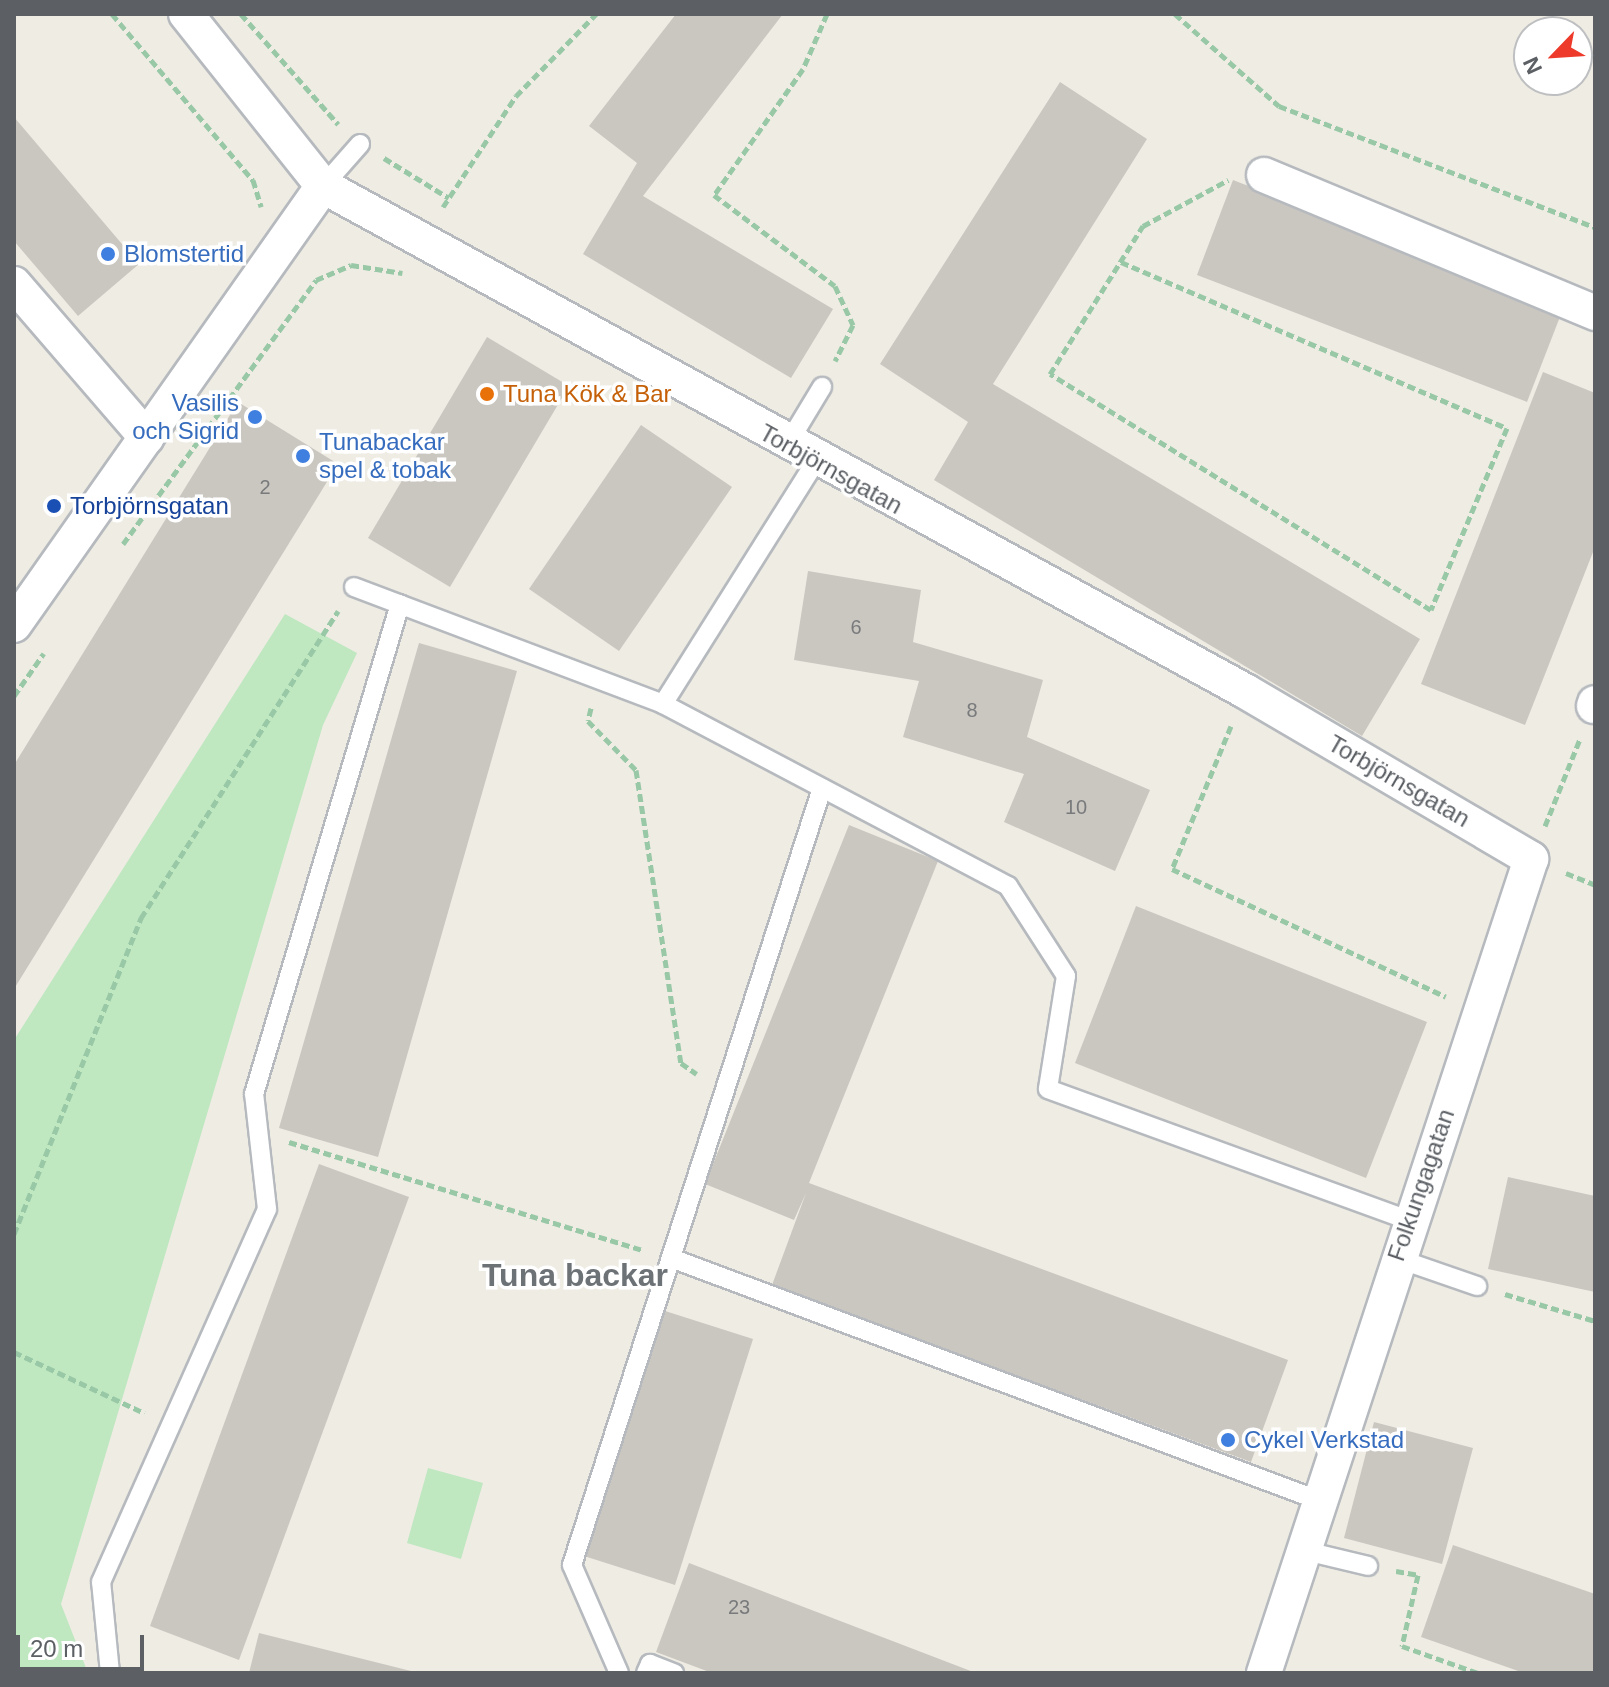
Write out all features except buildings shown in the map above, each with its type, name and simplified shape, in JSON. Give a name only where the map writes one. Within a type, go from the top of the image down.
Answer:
[{"type":"street","name":"Torbjörnsgatan","points":[[186,14],[323,186],[802,453],[1245,691],[1531,859]]},
{"type":"street","points":[[1264,175],[1595,313]]},
{"type":"street","points":[[14,625],[323,186]]},
{"type":"street","points":[[14,284],[147,438]]},
{"type":"street","name":"Folkungagatan","points":[[1264,1673],[1408,1220],[1531,859]]},
{"type":"lane","points":[[323,186],[360,144]]},
{"type":"lane","points":[[663,704],[802,453],[822,387]]},
{"type":"lane","points":[[354,587],[663,704],[1008,886],[1066,976],[1048,1089],[1408,1220]]},
{"type":"lane","points":[[110,1673],[101,1582],[267,1209],[254,1094],[400,604]]},
{"type":"lane","points":[[619,1673],[572,1565],[822,788]]},
{"type":"lane","points":[[671,1258],[1318,1500]]},
{"type":"lane","points":[[1396,1258],[1477,1286]]},
{"type":"lane","points":[[1302,1550],[1368,1566]]},
{"type":"lane","points":[[646,1673],[650,1664],[674,1673]]},
{"type":"path","points":[[112,14],[253,180],[260,212]]},
{"type":"path","points":[[241,14],[360,144],[449,198]]},
{"type":"path","points":[[113,558],[316,280],[351,265],[400,277],[420,241],[516,96],[596,14]]},
{"type":"path","points":[[822,387],[853,325],[835,286],[714,195],[803,69],[827,14]]},
{"type":"path","points":[[1175,14],[1279,106],[1595,227]]},
{"type":"path","points":[[1121,262],[1507,428],[1431,610],[1050,374],[1143,226],[1240,174],[1264,175]]},
{"type":"path","points":[[14,1234],[141,918],[354,587]]},
{"type":"path","points":[[14,696],[50,646]]},
{"type":"path","points":[[599,680],[588,721],[636,770],[681,1063],[724,1093]]},
{"type":"path","points":[[1245,691],[1172,869],[1435,992]]},
{"type":"path","points":[[1531,859],[1594,704]]},
{"type":"path","points":[[258,1132],[671,1258]]},
{"type":"path","points":[[1477,1286],[1595,1321]]},
{"type":"path","points":[[14,1352],[96,1396],[171,1423]]},
{"type":"path","points":[[1368,1566],[1418,1575],[1402,1646],[1478,1673]]},
{"type":"green space","points":[[285,614],[357,653],[323,725],[61,1604],[88,1673],[14,1673],[14,1040]]},
{"type":"green space","points":[[428,1468],[483,1483],[461,1559],[407,1543]]},
{"type":"place","name":"Blomstertid","points":[[108,254]]},
{"type":"place","name":"Tuna Kök & Bar","points":[[487,394]]},
{"type":"place","name":"Vasilis och Sigrid","points":[[255,417]]},
{"type":"place","name":"Tunabackar spel & tobak","points":[[303,456]]},
{"type":"place","name":"Torbjörnsgatan","points":[[54,506]]},
{"type":"place","name":"Cykel Verkstad","points":[[1228,1440]]},
{"type":"district","name":"Tuna backar","points":[[575,1275]]}]
